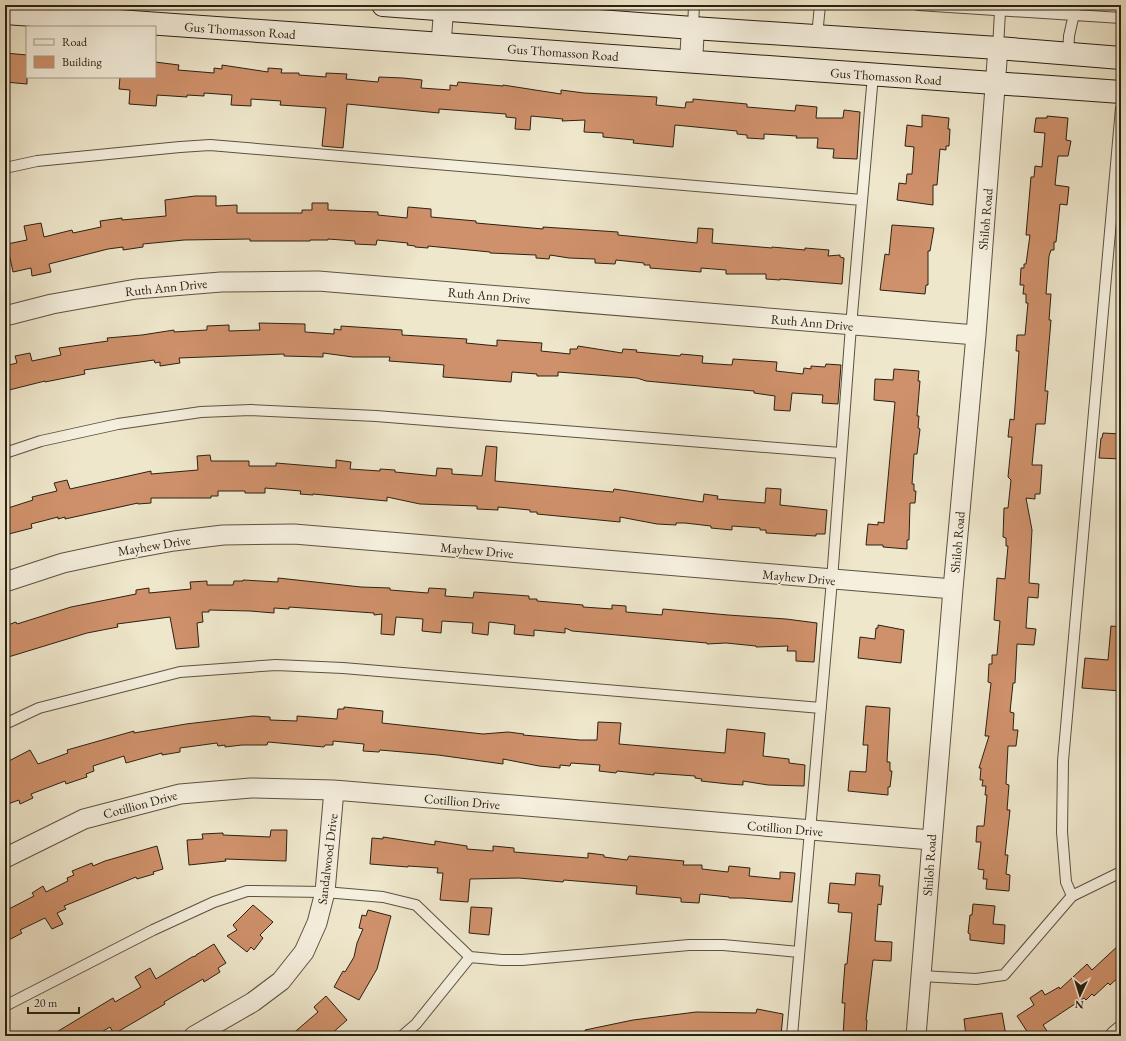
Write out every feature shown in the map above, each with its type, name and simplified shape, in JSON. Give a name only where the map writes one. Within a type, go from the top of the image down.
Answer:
[{"type":"main road","points":[[383,5],[582,14],[693,28],[998,48],[1121,58]]},
{"type":"main road","name":"Gus Thomasson Road","points":[[5,13],[1121,92]]},
{"type":"main road","points":[[691,61],[693,28]]},
{"type":"street","points":[[441,44],[444,7]]},
{"type":"street","name":"Shiloh Road","points":[[916,1036],[931,840],[976,335],[998,48]]},
{"type":"street","name":"Ruth Ann Drive","points":[[5,316],[52,304],[136,289],[221,282],[318,281],[851,326],[976,335]]},
{"type":"street","name":"Mayhew Drive","points":[[5,582],[63,563],[174,541],[223,535],[294,534],[953,589]]},
{"type":"street","name":"Cotillion Drive","points":[[5,858],[84,819],[180,794],[251,788],[334,790],[931,840]]},
{"type":"street","name":"Sandalwood Drive","points":[[194,1036],[253,1002],[281,981],[304,952],[317,923],[326,892],[334,790]]},
{"type":"street","points":[[1115,1036],[1121,1031]]},
{"type":"lane","points":[[693,28],[694,5]]},
{"type":"lane","points":[[817,36],[820,5]]},
{"type":"lane","points":[[918,5],[1000,11],[1075,10],[1121,18]]},
{"type":"lane","points":[[1068,54],[1069,36],[1075,10]]},
{"type":"lane","points":[[998,48],[1000,11]]},
{"type":"lane","points":[[792,1036],[811,830],[851,326],[873,75]]},
{"type":"lane","points":[[1072,896],[1066,882],[1062,832],[1063,761],[1121,108]]},
{"type":"lane","points":[[5,168],[37,161],[210,145],[862,200]]},
{"type":"lane","points":[[5,453],[41,441],[118,424],[202,412],[251,410],[376,416],[841,453]]},
{"type":"lane","points":[[5,724],[39,708],[180,672],[276,665],[343,668],[821,708]]},
{"type":"lane","points":[[921,976],[976,979],[1004,975],[1072,896],[1121,872]]},
{"type":"lane","points":[[5,1006],[153,930],[214,902],[246,891],[326,892],[383,897],[416,905],[470,957],[522,960],[689,945],[723,945],[799,952]]},
{"type":"lane","points":[[402,1036],[416,1024],[470,957]]},
{"type":"building","points":[[5,53],[26,55],[27,84],[5,82]]},
{"type":"building","points":[[156,62],[179,65],[178,70],[214,73],[214,68],[222,69],[222,65],[268,72],[268,68],[282,69],[281,73],[299,73],[299,75],[326,77],[326,73],[347,74],[346,79],[378,82],[379,77],[403,78],[422,80],[421,88],[450,90],[450,85],[457,86],[458,82],[503,85],[561,94],[561,90],[584,93],[657,97],[656,105],[685,108],[686,102],[693,102],[693,99],[747,104],[747,107],[795,111],[796,105],[817,107],[816,118],[843,118],[844,110],[860,112],[857,159],[833,158],[834,149],[817,148],[818,138],[796,138],[797,136],[764,134],[764,139],[747,138],[747,135],[737,134],[737,131],[675,125],[673,147],[633,143],[634,140],[603,137],[603,133],[584,132],[585,120],[562,121],[563,119],[531,116],[530,130],[515,129],[516,118],[506,117],[506,114],[439,109],[439,113],[347,104],[343,148],[322,146],[326,108],[280,105],[281,101],[251,99],[251,106],[231,105],[232,95],[204,93],[204,96],[187,95],[187,97],[157,95],[156,106],[129,104],[130,90],[119,89],[120,78],[156,78]]},
{"type":"building","points":[[922,115],[949,118],[949,146],[946,146],[946,150],[940,149],[937,185],[933,185],[933,205],[897,200],[899,183],[906,184],[907,174],[912,174],[914,147],[905,146],[907,125],[922,127]]},
{"type":"building","points":[[1047,116],[1068,118],[1066,140],[1071,141],[1068,156],[1058,156],[1055,185],[1069,187],[1067,205],[1060,204],[1056,242],[1054,242],[1054,250],[1051,250],[1049,256],[1046,294],[1051,294],[1049,320],[1051,320],[1045,391],[1048,391],[1045,424],[1036,424],[1032,465],[1042,465],[1040,494],[1035,494],[1035,499],[1026,498],[1032,530],[1029,583],[1039,584],[1038,598],[1028,597],[1026,628],[1036,629],[1034,645],[1017,644],[1015,683],[1013,683],[1010,712],[1014,713],[1013,730],[1018,730],[1016,746],[1008,746],[1006,784],[1009,785],[1007,810],[1010,810],[1005,855],[1008,855],[1006,874],[1010,875],[1009,891],[986,889],[987,879],[983,879],[984,870],[978,869],[981,842],[976,842],[977,826],[984,826],[987,795],[985,795],[986,786],[982,786],[983,780],[980,780],[981,768],[979,768],[989,736],[985,736],[991,683],[988,682],[989,664],[992,664],[992,655],[997,655],[1000,621],[994,620],[997,578],[1005,579],[1008,546],[1006,546],[1006,538],[1003,537],[1004,508],[1008,508],[1011,480],[1008,477],[1012,437],[1008,437],[1010,419],[1014,420],[1019,351],[1016,351],[1017,335],[1025,335],[1028,303],[1026,303],[1026,294],[1023,294],[1024,285],[1020,285],[1021,268],[1024,268],[1024,264],[1026,264],[1030,235],[1026,235],[1031,177],[1034,177],[1035,166],[1042,167],[1045,133],[1034,132],[1036,118],[1047,118]]},
{"type":"building","points":[[195,196],[216,196],[216,206],[237,205],[237,213],[302,213],[302,210],[312,210],[312,203],[328,203],[328,210],[378,212],[378,215],[407,218],[408,207],[431,209],[431,217],[476,221],[476,223],[543,229],[543,227],[618,232],[618,235],[697,243],[698,228],[713,229],[712,243],[805,250],[805,248],[829,250],[828,256],[840,255],[840,257],[844,258],[842,284],[766,279],[766,274],[726,274],[726,270],[701,268],[701,272],[650,268],[650,265],[644,265],[644,263],[616,260],[615,264],[595,263],[595,259],[569,258],[550,255],[549,259],[536,258],[536,255],[490,253],[428,246],[428,248],[415,247],[407,245],[408,243],[377,240],[376,245],[355,244],[355,241],[328,239],[310,241],[250,241],[250,239],[184,240],[143,244],[143,247],[123,250],[123,247],[108,249],[49,264],[51,272],[32,276],[31,268],[13,272],[7,244],[27,240],[24,226],[41,223],[44,237],[72,230],[73,233],[101,227],[100,221],[122,218],[122,220],[166,216],[165,200]]},
{"type":"building","points":[[892,225],[934,228],[930,251],[928,251],[928,285],[926,285],[925,294],[880,290],[885,254],[889,255]]},
{"type":"building","points":[[259,323],[305,324],[305,332],[334,334],[334,329],[341,330],[341,326],[402,330],[402,335],[467,339],[466,343],[497,346],[497,340],[542,343],[541,351],[570,354],[570,349],[577,349],[578,346],[622,353],[623,349],[637,350],[636,352],[680,356],[681,354],[703,356],[702,363],[732,365],[733,359],[777,362],[776,371],[803,374],[804,368],[811,369],[811,366],[825,367],[826,364],[841,365],[838,404],[822,403],[823,395],[792,393],[790,411],[774,410],[775,396],[754,393],[754,391],[646,381],[637,378],[558,372],[558,376],[537,376],[537,374],[512,372],[511,382],[443,377],[444,365],[389,361],[390,357],[353,357],[323,353],[323,357],[284,356],[284,354],[179,358],[180,363],[160,366],[160,362],[155,363],[154,360],[84,370],[85,374],[45,381],[5,391],[5,366],[17,363],[15,356],[30,353],[32,361],[61,355],[59,348],[108,341],[107,338],[174,330],[174,332],[207,330],[207,326],[229,325],[229,331],[260,330]]},
{"type":"building","points":[[894,369],[919,371],[918,381],[920,381],[917,416],[919,416],[918,428],[920,429],[917,454],[914,454],[912,484],[914,484],[914,491],[916,491],[915,503],[910,503],[909,540],[907,540],[907,549],[883,547],[883,545],[866,545],[868,524],[878,525],[878,522],[884,523],[895,402],[874,400],[875,379],[893,380]]},
{"type":"building","points":[[1103,433],[1121,434],[1121,459],[1099,458]]},
{"type":"building","points":[[486,446],[497,447],[495,481],[613,492],[614,489],[703,502],[704,494],[718,496],[717,499],[765,503],[766,488],[781,489],[780,505],[827,510],[825,534],[816,534],[816,536],[766,533],[766,530],[760,530],[760,528],[732,526],[732,530],[685,523],[676,523],[676,525],[657,524],[620,517],[620,522],[537,514],[537,512],[530,512],[530,510],[498,507],[498,510],[477,509],[477,506],[420,504],[387,497],[387,501],[300,494],[301,491],[265,488],[265,493],[218,491],[218,496],[211,496],[211,498],[151,498],[151,503],[138,503],[65,519],[65,517],[58,519],[58,517],[31,524],[32,528],[5,535],[5,509],[33,500],[32,497],[57,491],[54,483],[67,480],[70,489],[151,471],[151,474],[198,470],[197,456],[210,455],[211,461],[249,461],[249,466],[276,466],[276,463],[336,468],[336,460],[351,462],[350,469],[380,471],[380,469],[395,470],[395,472],[436,476],[437,468],[452,469],[452,474],[482,476]]},
{"type":"building","points":[[278,578],[428,593],[429,588],[446,589],[445,596],[473,598],[474,592],[529,596],[529,599],[537,599],[537,601],[583,605],[583,607],[612,609],[612,605],[626,606],[626,612],[662,615],[663,609],[817,623],[814,662],[796,661],[796,651],[787,651],[788,646],[756,647],[726,643],[707,644],[572,631],[565,628],[565,633],[534,630],[534,636],[514,634],[515,625],[489,622],[488,635],[472,633],[473,623],[442,621],[441,633],[422,631],[423,619],[396,617],[394,635],[381,634],[382,614],[374,615],[374,613],[289,607],[289,609],[274,608],[274,613],[209,610],[209,612],[202,612],[203,622],[197,623],[199,647],[176,649],[170,617],[117,624],[118,627],[87,633],[5,658],[5,626],[16,622],[17,624],[71,607],[136,594],[136,590],[149,588],[149,593],[191,589],[190,582],[207,581],[207,585],[233,585],[234,581],[243,580],[278,582]]},
{"type":"building","points":[[878,625],[904,630],[901,663],[858,658],[860,637],[875,639],[876,628],[878,628]]},
{"type":"building","points":[[1111,626],[1121,627],[1121,691],[1082,688],[1085,658],[1108,660]]},
{"type":"building","points":[[866,706],[890,708],[887,762],[890,762],[890,771],[892,771],[890,787],[888,787],[888,795],[848,791],[850,771],[866,772],[868,745],[863,745]]},
{"type":"building","points":[[344,707],[383,711],[382,723],[483,734],[508,732],[524,734],[523,735],[580,740],[597,740],[598,722],[621,723],[619,744],[725,753],[727,729],[765,733],[763,756],[789,759],[789,763],[805,765],[804,786],[768,785],[743,781],[743,785],[728,784],[701,781],[702,779],[695,778],[695,776],[654,773],[654,775],[617,771],[616,773],[599,771],[600,765],[571,763],[570,766],[560,765],[560,768],[539,766],[503,759],[503,764],[438,755],[380,750],[379,752],[363,751],[364,744],[333,741],[333,745],[325,745],[324,747],[268,742],[267,745],[225,747],[225,745],[218,746],[217,743],[180,748],[180,752],[162,755],[162,753],[126,763],[124,756],[93,766],[94,771],[86,774],[87,777],[66,784],[65,781],[31,794],[33,798],[20,804],[19,800],[5,805],[5,763],[30,750],[38,764],[68,753],[67,750],[134,731],[134,733],[186,724],[253,716],[270,717],[270,720],[297,721],[297,716],[337,719],[338,709],[344,709]]},
{"type":"building","points":[[271,830],[287,830],[286,861],[225,859],[226,861],[189,865],[187,840],[203,839],[202,834],[223,833],[223,835],[270,837]]},
{"type":"building","points":[[383,837],[435,845],[435,841],[467,846],[467,849],[493,851],[493,846],[514,848],[514,852],[588,858],[588,853],[627,860],[629,856],[684,861],[683,865],[702,865],[702,869],[728,872],[729,866],[750,868],[749,876],[780,879],[780,872],[795,873],[792,902],[729,898],[700,894],[699,903],[681,902],[681,898],[636,894],[637,886],[519,878],[470,879],[468,902],[440,900],[443,873],[437,873],[438,868],[370,864],[372,838],[383,839]]},
{"type":"building","points":[[157,846],[163,869],[153,872],[154,874],[137,879],[136,877],[64,906],[66,909],[57,913],[63,924],[52,929],[45,918],[20,930],[22,933],[5,942],[5,911],[34,896],[32,893],[43,886],[46,892],[68,881],[67,878],[74,875],[72,871],[92,863],[93,866]]},
{"type":"building","points":[[856,873],[880,875],[879,886],[883,886],[881,905],[878,904],[875,941],[892,942],[891,961],[873,960],[866,1020],[866,1036],[843,1036],[845,1003],[842,1003],[845,964],[847,964],[852,913],[838,912],[839,904],[828,903],[830,883],[855,885]]},
{"type":"building","points":[[973,904],[995,906],[993,924],[1005,925],[1004,944],[970,940],[970,934],[968,933]]},
{"type":"building","points":[[253,905],[273,922],[260,935],[263,938],[254,950],[251,947],[247,952],[227,936],[237,930],[233,925]]},
{"type":"building","points":[[471,907],[492,908],[489,935],[469,933]]},
{"type":"building","points":[[368,910],[391,916],[377,969],[359,1000],[334,987],[343,971],[345,972],[354,957],[357,943],[363,929],[359,928],[362,915],[366,916]]},
{"type":"building","points":[[1121,943],[1121,975],[1110,985],[1108,983],[1094,996],[1092,994],[1086,1000],[1084,998],[1043,1025],[1047,1031],[1040,1036],[1030,1036],[1017,1016],[1034,1005],[1030,998],[1042,990],[1045,995],[1059,987],[1060,989],[1087,964],[1092,970]]},
{"type":"building","points":[[214,944],[226,963],[218,968],[220,972],[204,982],[203,979],[164,1002],[165,1004],[114,1034],[110,1027],[95,1036],[50,1036],[113,998],[115,1002],[141,987],[135,977],[150,968],[156,979]]},
{"type":"building","points":[[326,996],[347,1020],[329,1036],[290,1036],[318,1012],[314,1007]]},
{"type":"building","points":[[757,1009],[783,1014],[781,1036],[586,1036],[585,1030],[633,1020],[696,1012],[756,1013]]},
{"type":"building","points":[[1002,1013],[1006,1036],[966,1036],[964,1019]]}]
